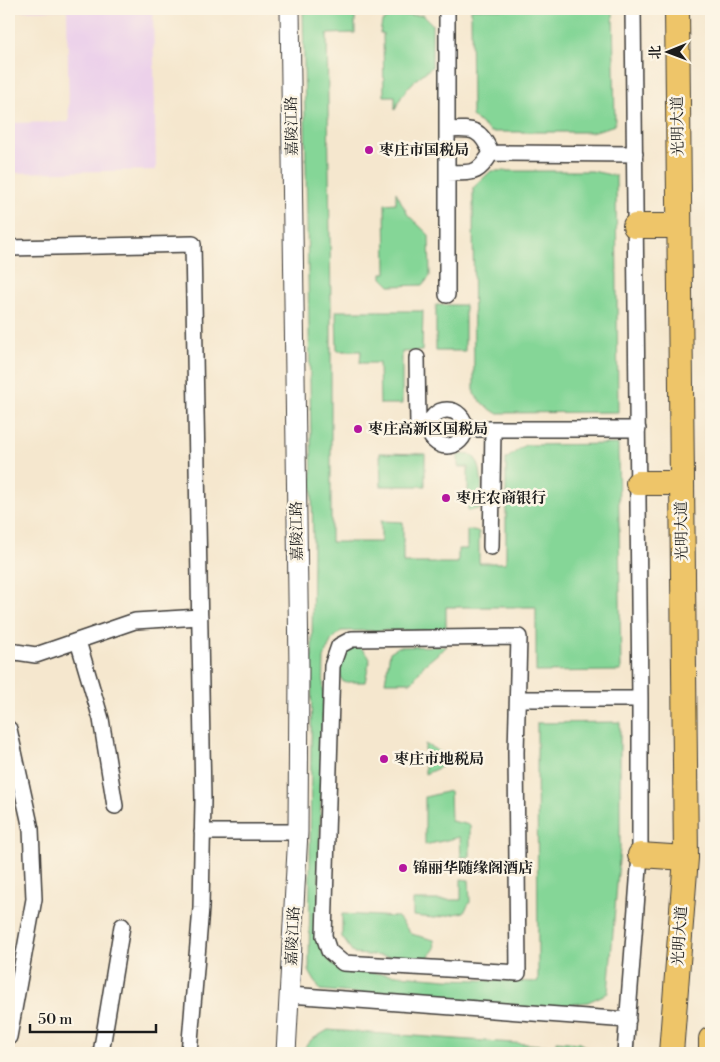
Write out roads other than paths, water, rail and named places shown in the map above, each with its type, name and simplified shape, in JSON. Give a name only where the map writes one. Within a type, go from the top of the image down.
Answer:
[{"type":"main road","name":"光明大道","points":[[670,1053],[686,858],[677,9]]},
{"type":"main road","points":[[635,226],[679,226]]},
{"type":"main road","points":[[638,483],[682,483]]},
{"type":"main road","points":[[640,855],[686,858]]},
{"type":"main road","points":[[710,1053],[711,1039]]},
{"type":"street","name":"嘉陵江路","points":[[286,1053],[298,832],[299,668],[290,9]]},
{"type":"street","points":[[447,9],[447,295]]},
{"type":"street","points":[[626,1053],[640,855],[638,428],[633,9]]},
{"type":"street","points":[[447,130],[472,129],[485,138],[491,152]]},
{"type":"street","points":[[491,152],[635,154]]},
{"type":"street","points":[[447,173],[472,172],[483,166],[491,152]]},
{"type":"street","points":[[9,248],[193,244],[202,832],[201,908],[189,1053]]},
{"type":"street","points":[[417,358],[418,428],[428,428]]},
{"type":"street","points":[[448,409],[454,410],[462,417],[466,429],[461,440],[450,446],[444,446],[433,440],[428,428],[429,422],[436,412],[448,409]]},
{"type":"street","points":[[466,429],[638,428]]},
{"type":"street","points":[[491,547],[493,430]]},
{"type":"street","points":[[9,651],[36,655],[135,621],[200,617]]},
{"type":"street","points":[[519,637],[518,699],[516,752],[518,973],[343,963],[329,951],[324,936],[332,666],[339,646],[352,639],[519,637]]},
{"type":"street","points":[[78,641],[101,719],[114,806]]},
{"type":"street","points":[[518,699],[640,699]]},
{"type":"street","points":[[9,729],[31,829],[34,899],[9,1037]]},
{"type":"street","points":[[202,832],[298,832]]},
{"type":"street","points":[[101,1053],[122,926]]},
{"type":"street","points":[[290,995],[628,1020]]},
{"type":"place","name":"枣庄市国税局","points":[[369,150]]},
{"type":"place","name":"枣庄高新区国税局","points":[[358,429]]},
{"type":"place","name":"枣庄农商银行","points":[[446,498]]},
{"type":"place","name":"枣庄市地税局","points":[[384,759]]},
{"type":"place","name":"锦丽华随缘阁酒店","points":[[403,868]]}]
